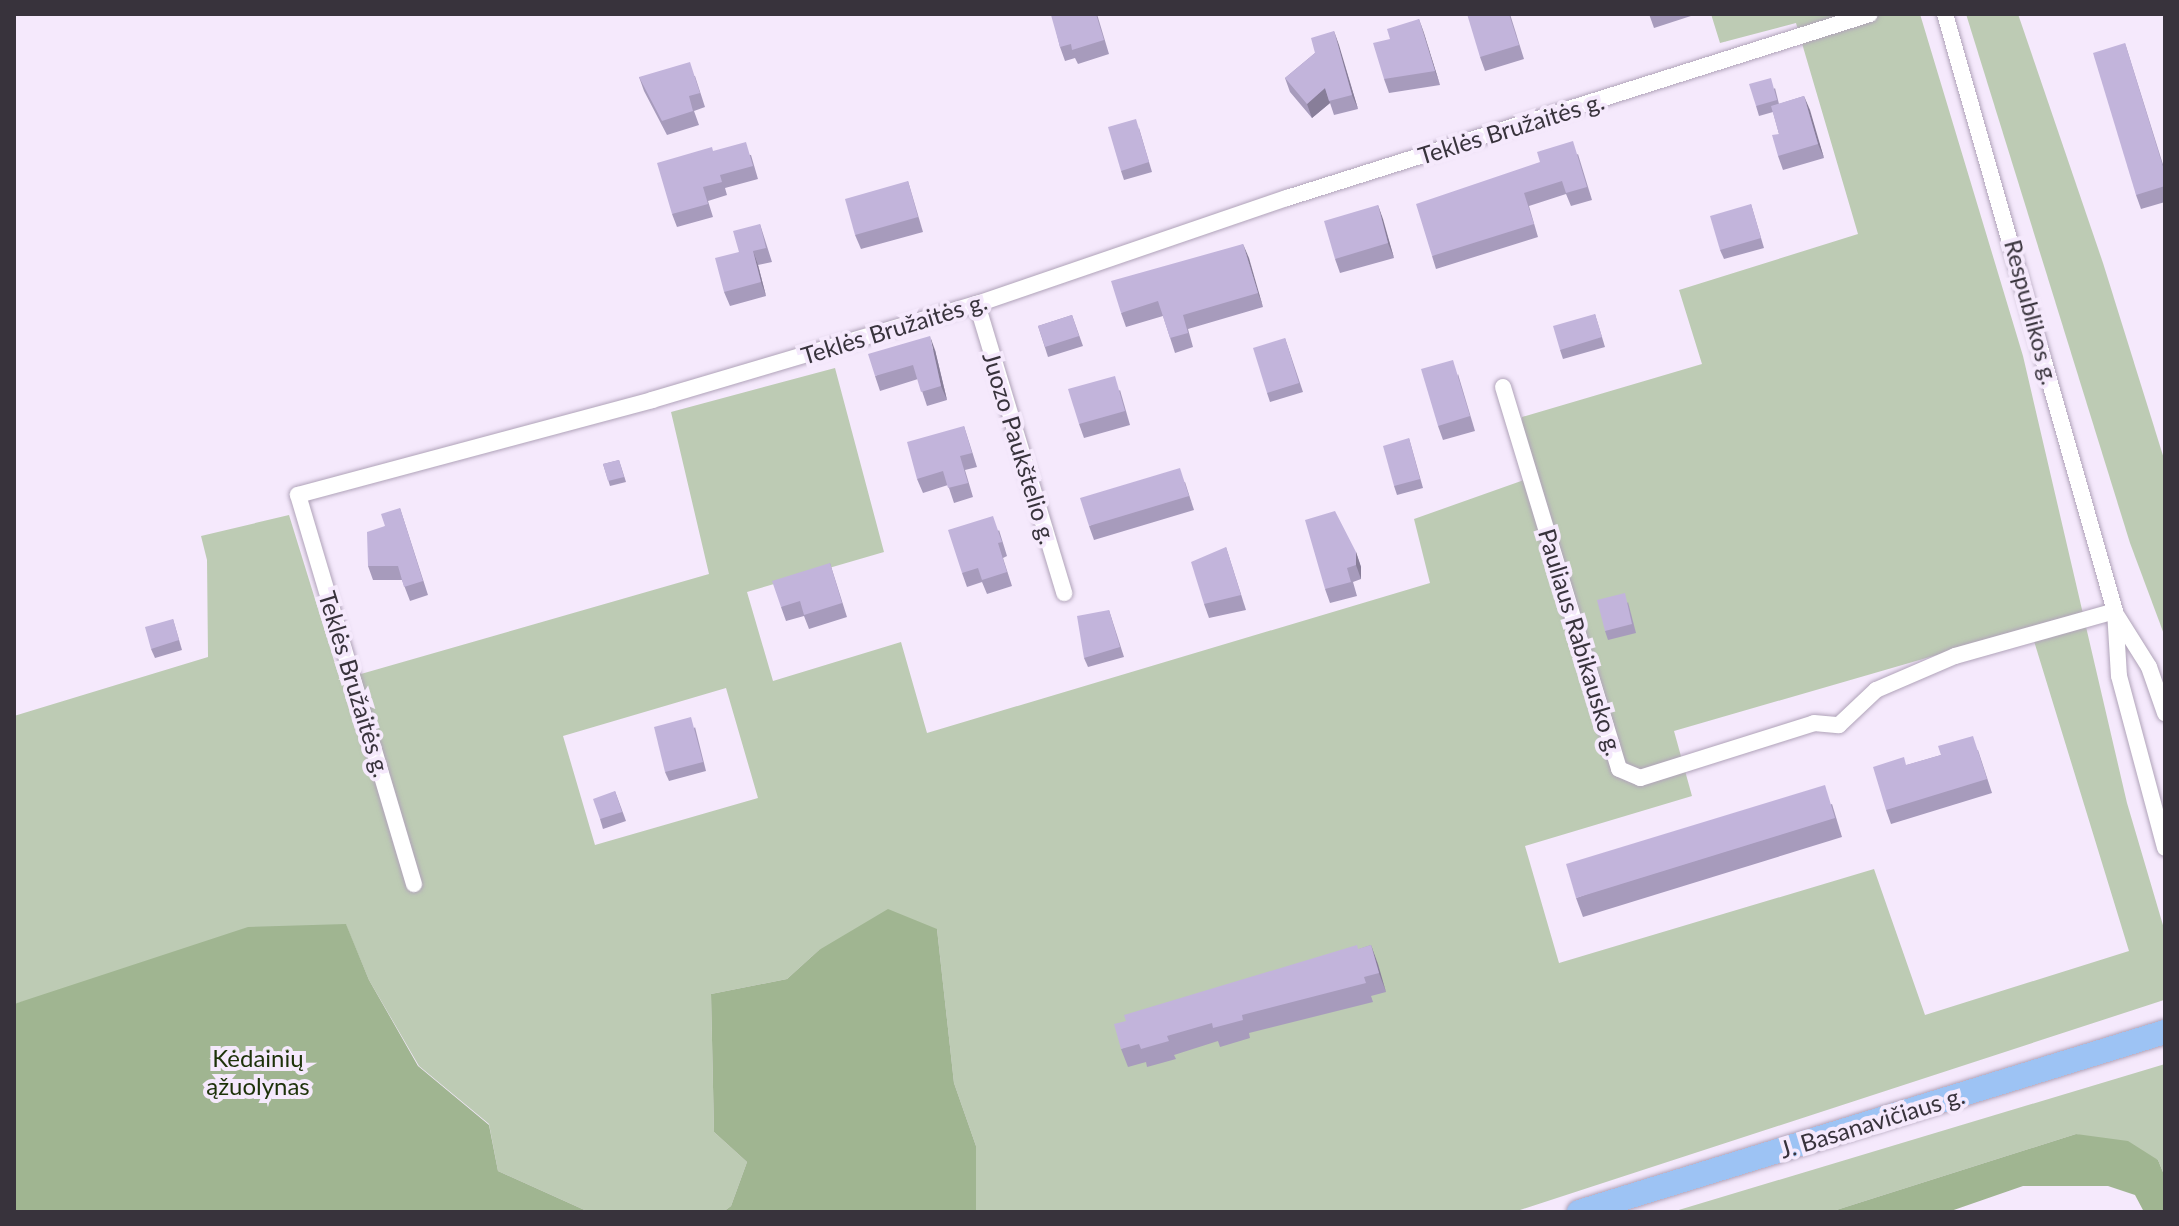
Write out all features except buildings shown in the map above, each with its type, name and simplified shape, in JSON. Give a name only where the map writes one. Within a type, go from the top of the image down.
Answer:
[{"type":"main road","name":"J. Basanavičiaus g.","points":[[1579,1212],[2165,1032]]},
{"type":"street","name":"Teklės Bružaitės g.","points":[[414,884],[298,495],[652,400],[977,304],[1287,198],[1870,14]]},
{"type":"street","name":"Respublikos g.","points":[[1945,14],[2115,611],[2119,676],[2165,848]]},
{"type":"street","name":"Juozo Paukštelio g.","points":[[977,304],[1064,593]]},
{"type":"street","name":"Pauliaus Rabikausko g.","points":[[1503,387],[1619,769],[1640,778],[1814,723],[1839,725],[1876,690],[1955,656],[2115,611]]},
{"type":"street","name":"Respublikos g.","points":[[2115,611],[2149,667],[2165,713]]},
{"type":"green space","points":[[1711,14],[1920,14],[2023,356],[2127,803],[2165,932],[2164,1000],[1514,1212],[976,1212],[976,1146],[954,1083],[937,929],[819,950],[787,979],[711,994],[714,1132],[747,1162],[731,1206],[723,1212],[589,1212],[498,1171],[489,1124],[419,1066],[369,980],[346,925],[314,928],[14,1004],[14,716],[208,657],[207,560],[201,536],[289,515],[340,680],[709,574],[671,412],[835,368],[884,552],[747,592],[773,681],[901,642],[927,733],[1430,583],[1414,519],[1524,480],[1522,417],[1702,364],[1679,290],[1858,234],[1796,23],[1720,43]],"holes":[[[2030,628],[2129,951],[1925,1015],[1874,869],[1559,963],[1525,846],[1692,796],[1674,731]],[[726,688],[758,798],[595,845],[563,736]]]},
{"type":"green space","points":[[1966,14],[2018,14],[2103,263],[2165,462],[2165,637],[2130,543]]},
{"type":"green space","points":[[888,909],[937,929],[954,1083],[976,1146],[976,1212],[723,1212],[731,1206],[747,1162],[714,1132],[711,994],[787,979],[819,950]]},
{"type":"green space","name":"Kėdainių ąžuolynas","points":[[346,924],[369,980],[418,1066],[489,1125],[498,1171],[589,1212],[14,1212],[14,1004],[248,927]]},
{"type":"green space","points":[[2165,1064],[2165,1177],[2158,1160],[2076,1134],[1830,1212],[1672,1212]]},
{"type":"green space","points":[[2076,1134],[2128,1141],[2158,1160],[2165,1177],[2165,1212],[2144,1212],[2135,1195],[2108,1186],[2023,1186],[1948,1212],[1830,1212]]}]
